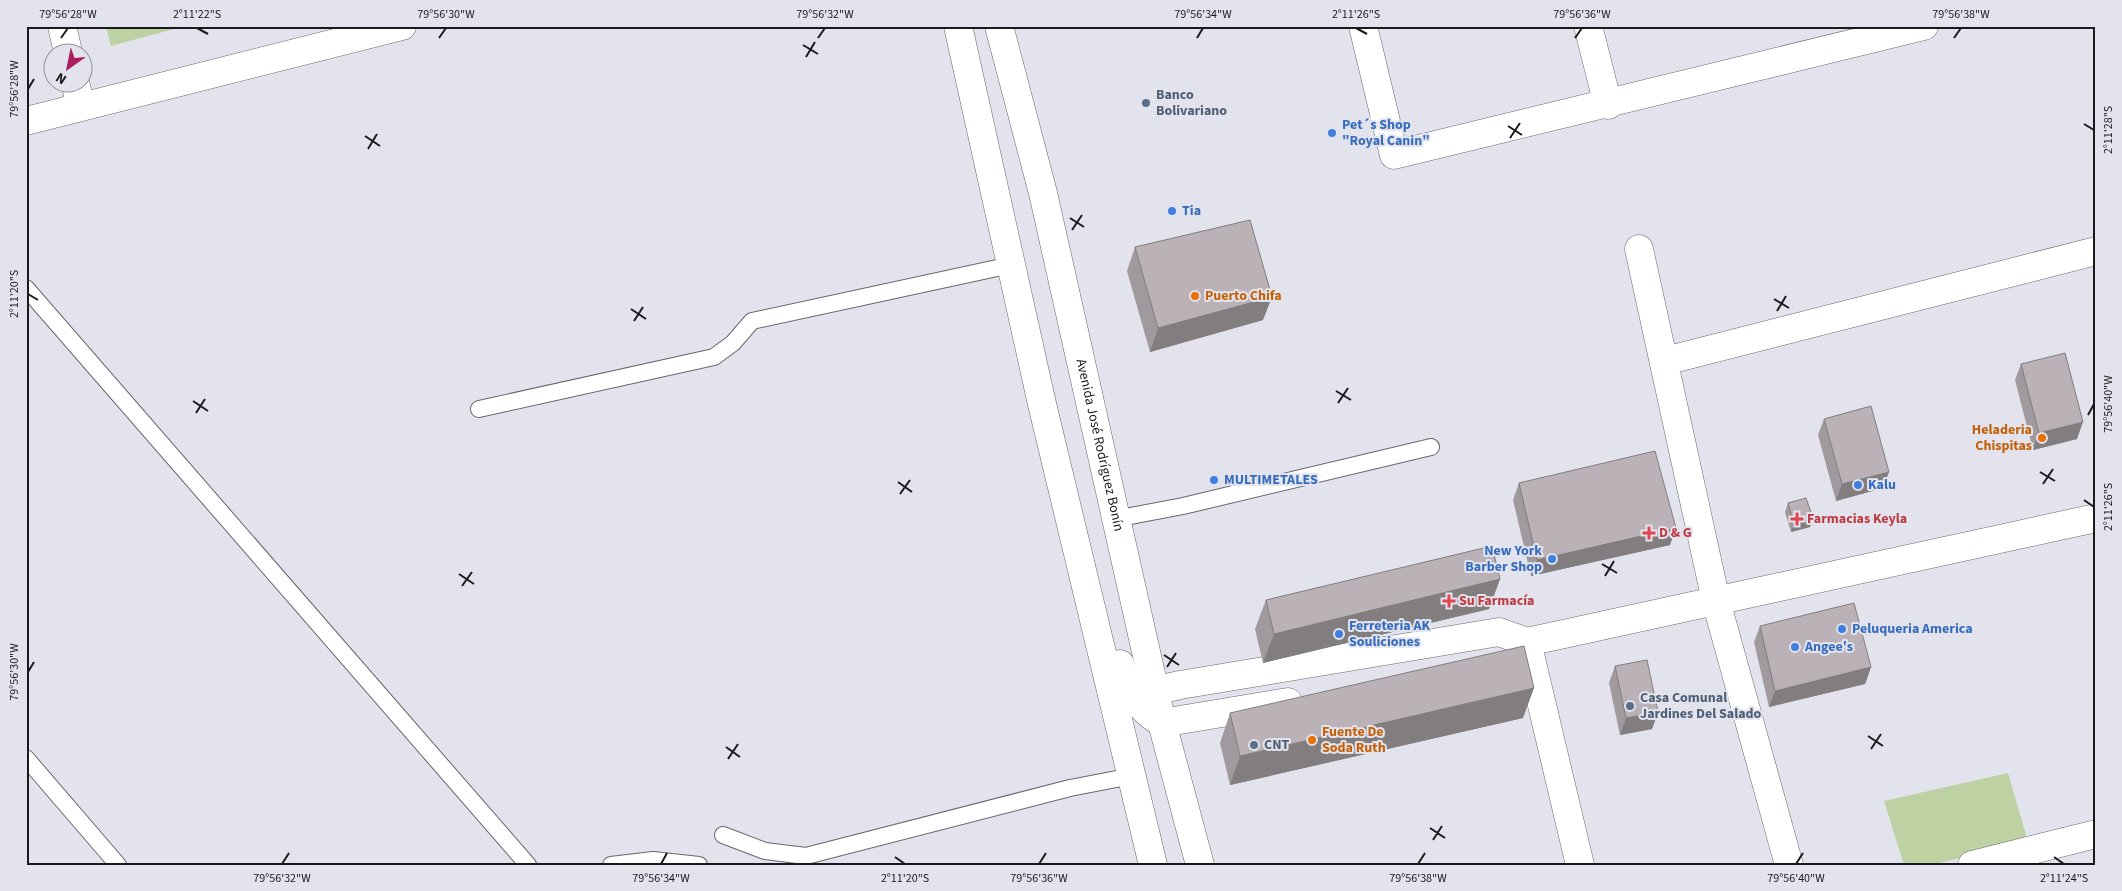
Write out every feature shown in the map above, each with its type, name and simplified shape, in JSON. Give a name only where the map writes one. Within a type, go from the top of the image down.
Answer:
[{"type":"street","points":[[62,26],[66,42]]},
{"type":"street","points":[[26,121],[78,95],[402,26]]},
{"type":"street","name":"Avenida José Rodríguez Bonín","points":[[958,26],[1051,440],[1133,696],[1162,723],[1200,865]]},
{"type":"street","name":"Avenida José Rodríguez Bonín","points":[[999,26],[1042,193],[1115,519],[1133,696],[1132,776],[1153,865]]},
{"type":"street","points":[[1363,26],[1394,155],[1608,105],[1924,26]]},
{"type":"street","points":[[1588,26],[1608,105]]},
{"type":"street","points":[[1639,249],[1716,601],[1789,865]]},
{"type":"street","points":[[1665,361],[2096,251]]},
{"type":"street","points":[[1133,696],[1499,632],[1527,642],[2096,518]]},
{"type":"street","points":[[1504,665],[1527,642]]},
{"type":"street","points":[[1527,642],[1580,865]]},
{"type":"street","points":[[1162,723],[1313,698]]},
{"type":"street","points":[[1972,865],[2096,834]]},
{"type":"lane","points":[[479,409],[714,356],[733,343],[752,321],[1012,265]]},
{"type":"lane","points":[[26,288],[523,863]]},
{"type":"lane","points":[[1115,519],[1183,506],[1431,447]]},
{"type":"lane","points":[[26,758],[118,865]]},
{"type":"lane","points":[[723,836],[765,851],[808,860],[1070,788],[1132,776]]},
{"type":"lane","points":[[611,865],[654,860],[699,865]]},
{"type":"green space","points":[[106,26],[185,26],[111,46]]},
{"type":"green space","points":[[2008,773],[2028,842],[1930,865],[1904,865],[1884,801]]},
{"type":"building","name":"Puerto Chifa","points":[[1250,220],[1272,297],[1158,328],[1135,247]]},
{"type":"building","points":[[2065,353],[2083,422],[2039,433],[2021,364]]},
{"type":"building","points":[[1871,406],[1889,472],[1842,484],[1824,419]]},
{"type":"building","points":[[1655,451],[1676,528],[1537,560],[1519,483]]},
{"type":"building","points":[[1806,498],[1813,518],[1794,524],[1788,503]]},
{"type":"building","points":[[1492,546],[1500,579],[1274,634],[1266,600]]},
{"type":"building","points":[[1854,603],[1871,667],[1775,691],[1760,626]]},
{"type":"building","points":[[1524,646],[1534,688],[1240,756],[1230,713]]},
{"type":"building","points":[[1647,660],[1658,712],[1626,718],[1615,666]]},
{"type":"place","name":"Banco Bolivariano","points":[[1146,103]]},
{"type":"place","name":"Pet´s Shop \"Royal Canin\"","points":[[1332,133]]},
{"type":"place","name":"Tia","points":[[1172,211]]},
{"type":"place","name":"Puerto Chifa","points":[[1195,296]]},
{"type":"place","name":"Heladeria Chispitas","points":[[2042,438]]},
{"type":"place","name":"MULTIMETALES","points":[[1214,480]]},
{"type":"place","name":"Kalu","points":[[1858,485]]},
{"type":"place","name":"Farmacias Keyla","points":[[1797,519]]},
{"type":"place","name":"D & G","points":[[1649,533]]},
{"type":"place","name":"New York Barber Shop","points":[[1552,559]]},
{"type":"place","name":"Su Farmacía","points":[[1449,601]]},
{"type":"place","name":"Peluqueria America","points":[[1842,629]]},
{"type":"place","name":"Ferreteria AK Souliciones","points":[[1339,634]]},
{"type":"place","name":"Angee's","points":[[1795,647]]},
{"type":"place","name":"Casa Comunal Jardines Del Salado","points":[[1630,706]]},
{"type":"place","name":"Fuente De Soda Ruth","points":[[1312,740]]},
{"type":"place","name":"CNT","points":[[1254,745]]}]
